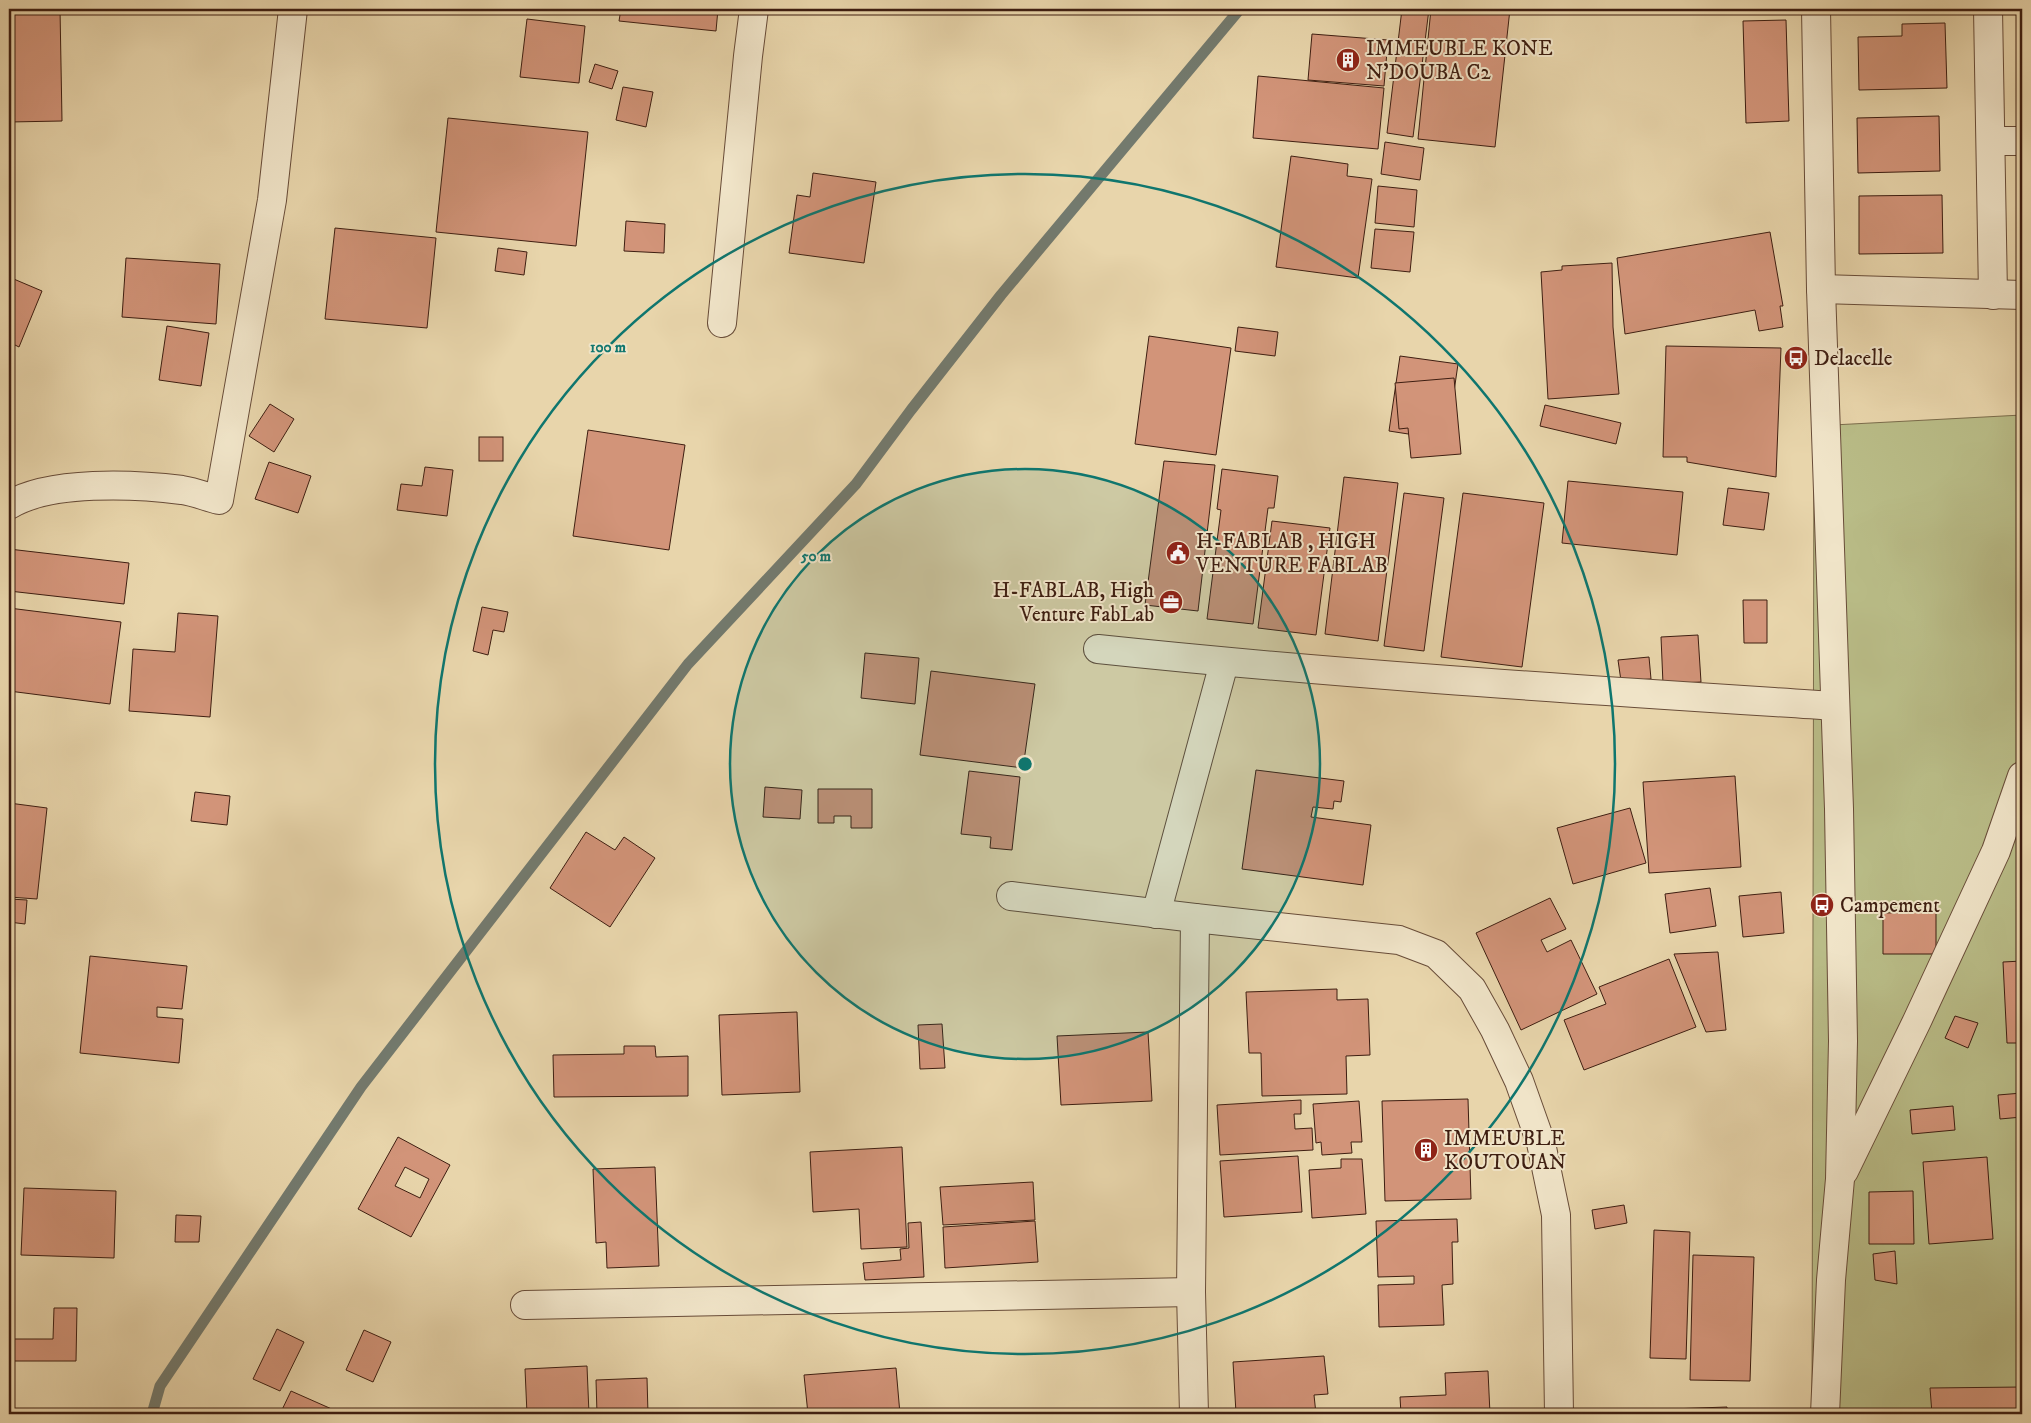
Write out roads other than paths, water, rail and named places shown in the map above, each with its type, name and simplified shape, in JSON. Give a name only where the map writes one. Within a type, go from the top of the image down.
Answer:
[{"type":"street","points":[[9,505],[17,500],[62,488],[130,486],[184,490],[219,500],[272,200],[293,9]]},
{"type":"street","points":[[722,323],[754,9]]},
{"type":"street","points":[[1816,9],[1820,289],[1835,706],[1843,1040],[1840,1179],[1831,1280],[1825,1414]]},
{"type":"street","points":[[1988,9],[1993,295]]},
{"type":"street","points":[[1991,141],[2022,141]]},
{"type":"street","points":[[1820,289],[2022,295]]},
{"type":"street","points":[[1098,649],[1224,663],[1454,681],[1835,706]]},
{"type":"street","points":[[1156,914],[1224,663]]},
{"type":"street","points":[[1840,1179],[1917,1021],[1996,851],[2022,776]]},
{"type":"street","points":[[1011,896],[1156,914],[1399,940],[1436,954],[1472,989],[1496,1030],[1519,1081],[1541,1143],[1556,1215],[1559,1414]]},
{"type":"street","points":[[1194,1414],[1191,1292],[1195,918]]},
{"type":"street","points":[[526,1305],[1191,1292]]},
{"type":"waterway","points":[[152,1414],[160,1386],[361,1087],[688,664],[856,484],[1001,295],[1240,9]]},
{"type":"place","name":"IMMEUBLE KONE N'DOUBA C2","points":[[1348,60]]},
{"type":"place","name":"Delacelle","points":[[1796,358]]},
{"type":"place","name":"H-FABLAB , HIGH VENTURE FABLAB","points":[[1178,553]]},
{"type":"place","name":"H-FABLAB, High Venture FabLab","points":[[1171,602]]},
{"type":"place","name":"Campement","points":[[1822,905]]},
{"type":"place","name":"IMMEUBLE KOUTOUAN","points":[[1426,1150]]}]
